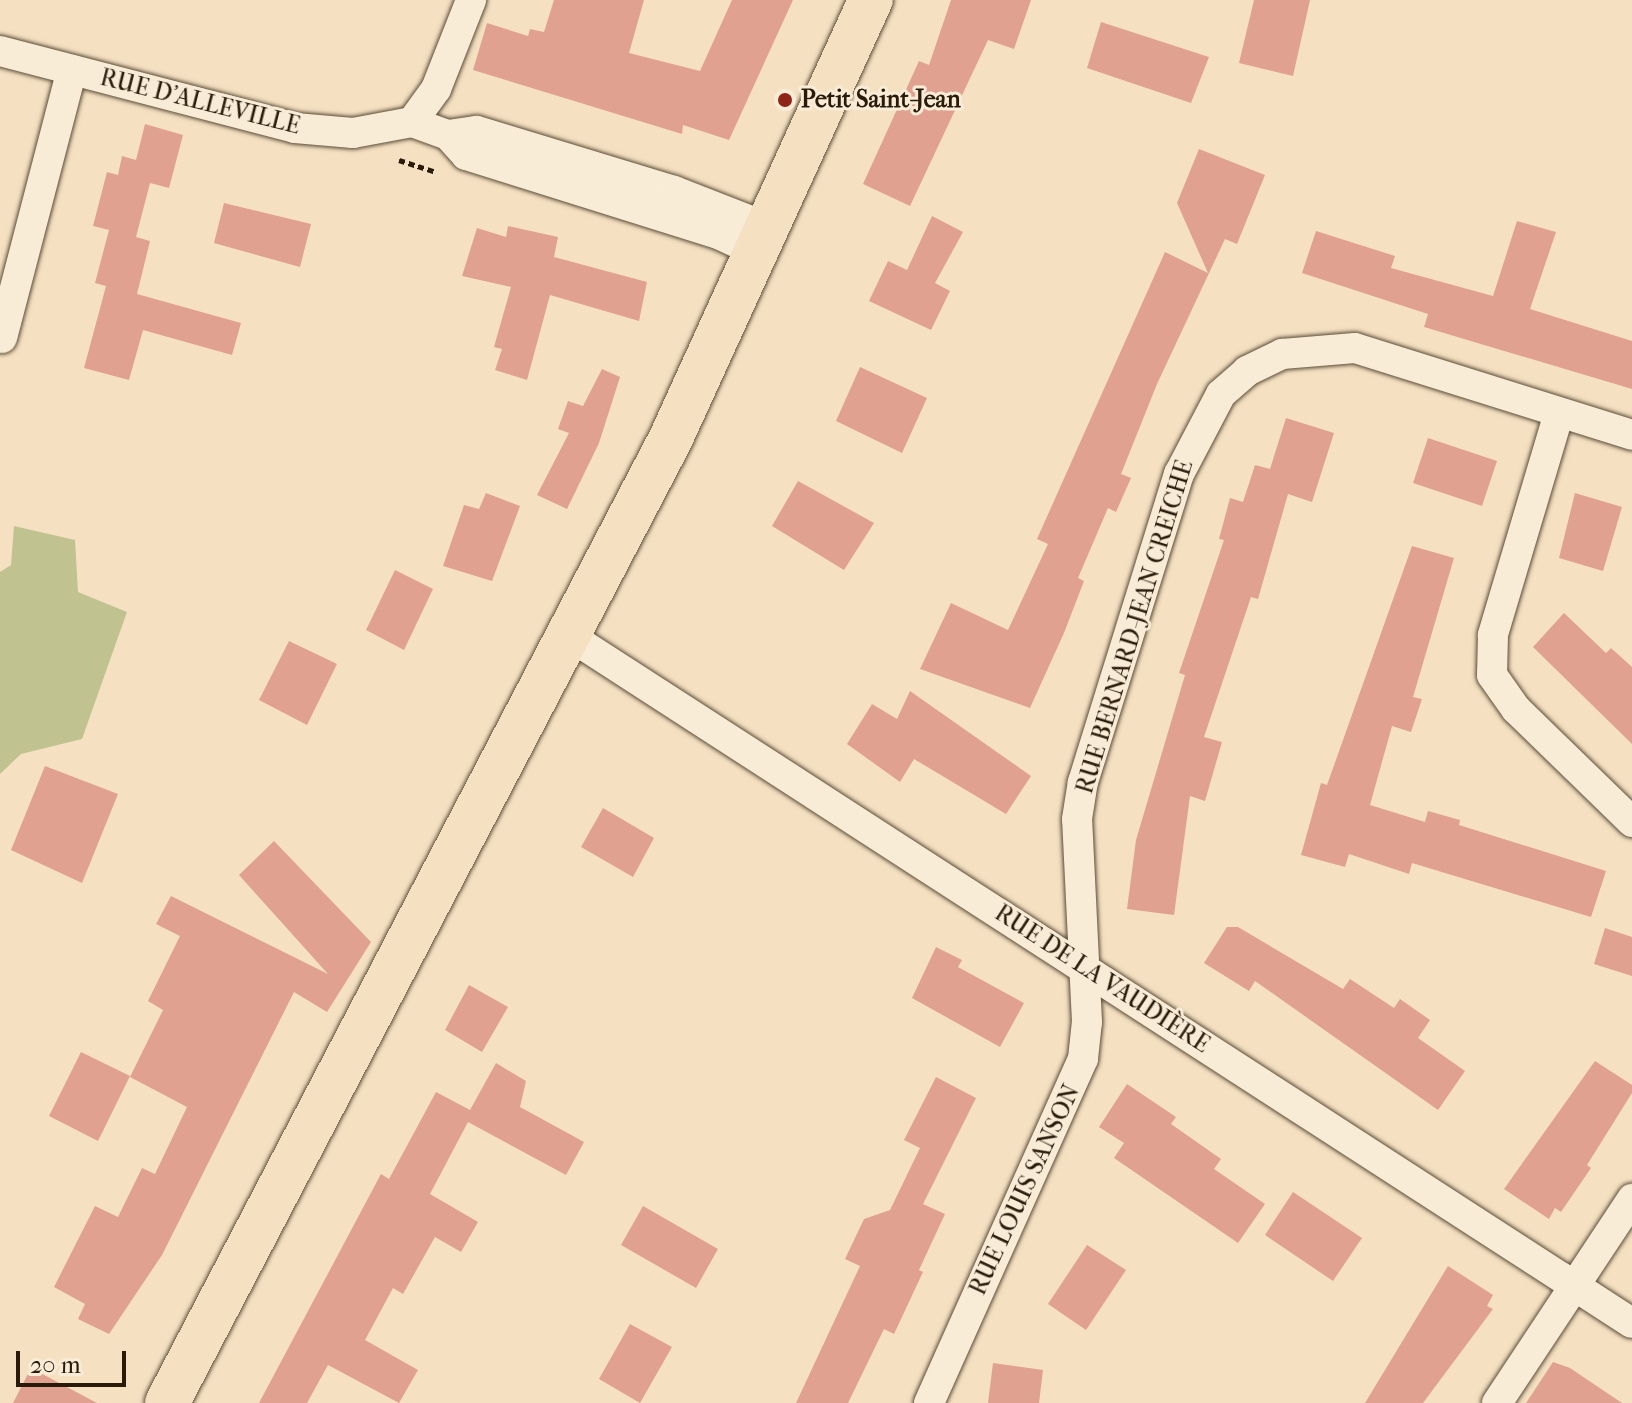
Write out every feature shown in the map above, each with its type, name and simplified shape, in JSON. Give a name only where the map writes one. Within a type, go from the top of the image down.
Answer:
[{"type":"main road","points":[[167,1403],[571,637],[764,240],[871,0]]},
{"type":"street","points":[[471,0],[436,89],[412,122],[448,135],[477,131],[674,191],[764,240]]},
{"type":"street","name":"RUE D'ALLEVILLE","points":[[0,51],[295,128],[353,133],[412,122]]},
{"type":"street","points":[[2,338],[72,70]]},
{"type":"street","name":"RUE BERNARD-JEAN CREICHE","points":[[1085,968],[1077,847],[1083,782],[1179,474],[1221,394],[1247,371],[1282,354],[1355,348],[1632,435]]},
{"type":"street","points":[[1559,413],[1493,635],[1492,675],[1516,709],[1632,822]]},
{"type":"street","name":"RUE DE LA VAUDIÈRE","points":[[571,637],[1632,1323]]},
{"type":"street","name":"RUE LOUIS SANSON","points":[[929,1403],[1070,1096],[1083,1059],[1085,968]]},
{"type":"street","points":[[1497,1403],[1577,1289],[1632,1199]]},
{"type":"green space","points":[[14,526],[75,540],[78,592],[127,612],[82,739],[21,754],[0,774],[0,572],[11,565]]},
{"type":"building","points":[[554,0],[644,0],[629,53],[700,71],[732,0],[793,0],[729,140],[683,125],[682,134],[473,70],[487,23],[528,36],[530,29],[544,32]]},
{"type":"building","points":[[951,0],[1031,0],[1014,49],[988,40],[910,206],[863,184],[919,61],[929,65]]},
{"type":"building","points":[[1254,0],[1310,0],[1293,76],[1239,63]]},
{"type":"building","points":[[1101,22],[1209,57],[1191,103],[1087,68]]},
{"type":"building","points":[[145,124],[183,135],[169,188],[150,183],[136,237],[150,241],[137,294],[241,323],[232,355],[143,330],[129,380],[84,368],[106,286],[95,283],[109,230],[93,226],[107,172],[118,175],[122,156],[136,160]]},
{"type":"building","points":[[1199,149],[1265,175],[1237,244],[1225,239],[1157,384],[1121,474],[1131,478],[1116,512],[1108,508],[1078,578],[1084,581],[1064,633],[1030,708],[920,669],[951,603],[1008,630],[1048,544],[1037,539],[1165,252],[1208,273],[1177,203]]},
{"type":"building","points":[[224,203],[311,224],[300,267],[214,243]]},
{"type":"building","points":[[932,216],[963,232],[935,283],[950,291],[931,330],[869,301],[888,261],[907,270]]},
{"type":"building","points":[[1517,221],[1556,232],[1530,309],[1632,341],[1632,389],[1424,327],[1428,314],[1302,273],[1316,231],[1395,256],[1391,268],[1493,296]]},
{"type":"building","points":[[508,226],[558,237],[554,257],[647,282],[639,321],[550,295],[527,380],[495,370],[502,349],[494,347],[511,287],[462,276],[477,228],[506,237]]},
{"type":"building","points":[[860,367],[927,398],[902,453],[836,421]]},
{"type":"building","points":[[602,369],[620,377],[599,443],[567,509],[537,495],[569,433],[558,429],[568,401],[583,406]]},
{"type":"building","points":[[1286,418],[1334,433],[1312,502],[1288,494],[1258,599],[1251,597],[1204,737],[1222,742],[1205,801],[1190,796],[1174,915],[1127,909],[1136,840],[1185,675],[1179,673],[1224,540],[1219,539],[1230,498],[1243,502],[1255,465],[1270,469]]},
{"type":"building","points":[[1428,438],[1497,461],[1482,506],[1413,483]]},
{"type":"building","points":[[798,481],[874,523],[844,570],[772,526]]},
{"type":"building","points":[[486,493],[520,506],[492,581],[443,566],[464,505],[479,509]]},
{"type":"building","points":[[1575,493],[1622,507],[1603,571],[1559,558]]},
{"type":"building","points":[[1412,546],[1454,558],[1413,697],[1422,699],[1411,732],[1392,726],[1370,805],[1425,822],[1428,811],[1460,820],[1459,825],[1606,871],[1591,917],[1412,863],[1409,874],[1349,854],[1345,867],[1301,855],[1321,783],[1327,785]]},
{"type":"building","points":[[395,570],[433,589],[404,650],[366,630]]},
{"type":"building","points":[[1564,613],[1606,653],[1611,648],[1632,667],[1632,744],[1533,647]]},
{"type":"building","points":[[289,641],[337,664],[307,725],[259,700]]},
{"type":"building","points":[[910,691],[1031,776],[1006,814],[914,759],[900,782],[847,744],[872,704],[897,719]]},
{"type":"building","points":[[45,766],[118,794],[82,883],[11,850]]},
{"type":"building","points":[[603,808],[654,838],[633,877],[581,847]]},
{"type":"building","points":[[274,841],[371,942],[327,1012],[294,992],[162,1255],[109,1334],[78,1319],[85,1304],[54,1287],[95,1206],[118,1217],[142,1168],[155,1174],[187,1107],[130,1077],[163,1010],[148,1001],[180,936],[156,924],[171,896],[328,974],[239,875]]},
{"type":"building","points":[[1227,927],[1238,927],[1343,989],[1350,979],[1394,1008],[1400,999],[1430,1020],[1418,1038],[1465,1071],[1438,1110],[1255,981],[1249,991],[1204,963]]},
{"type":"building","points":[[1605,928],[1632,937],[1632,976],[1594,964]]},
{"type":"building","points":[[936,947],[962,960],[958,967],[1024,1003],[1000,1047],[912,998]]},
{"type":"building","points":[[469,985],[508,1007],[482,1052],[445,1030]]},
{"type":"building","points":[[81,1052],[130,1076],[98,1141],[49,1116]]},
{"type":"building","points":[[1595,1061],[1632,1085],[1632,1093],[1587,1165],[1591,1168],[1561,1212],[1555,1208],[1549,1219],[1504,1189]]},
{"type":"building","points":[[496,1063],[526,1081],[520,1107],[584,1142],[566,1175],[468,1122],[430,1194],[478,1222],[461,1252],[435,1237],[403,1294],[393,1288],[365,1340],[418,1370],[399,1403],[328,1365],[307,1403],[259,1403],[381,1174],[389,1179],[436,1092],[470,1110]]},
{"type":"building","points":[[936,1077],[976,1098],[923,1204],[945,1214],[919,1270],[923,1272],[894,1334],[884,1329],[848,1403],[796,1403],[860,1266],[845,1259],[864,1219],[890,1210],[920,1148],[904,1140]]},
{"type":"building","points":[[1127,1084],[1176,1117],[1171,1124],[1221,1159],[1214,1169],[1265,1204],[1238,1243],[1114,1158],[1124,1143],[1099,1127]]},
{"type":"building","points":[[1293,1192],[1362,1238],[1333,1281],[1265,1235]]},
{"type":"building","points":[[643,1206],[718,1249],[696,1288],[621,1245]]},
{"type":"building","points":[[1087,1245],[1126,1270],[1086,1330],[1048,1304]]},
{"type":"building","points":[[1448,1266],[1493,1295],[1487,1306],[1493,1309],[1423,1403],[1365,1403]]},
{"type":"building","points":[[630,1324],[672,1347],[640,1403],[599,1379]]},
{"type":"building","points":[[1553,1362],[1570,1368],[1622,1403],[1526,1403]]},
{"type":"building","points":[[993,1363],[1043,1370],[1039,1403],[988,1403]]},
{"type":"building","points":[[31,1368],[97,1403],[13,1403]]},
{"type":"place","name":"Petit Saint-Jean","points":[[785,100]]}]
